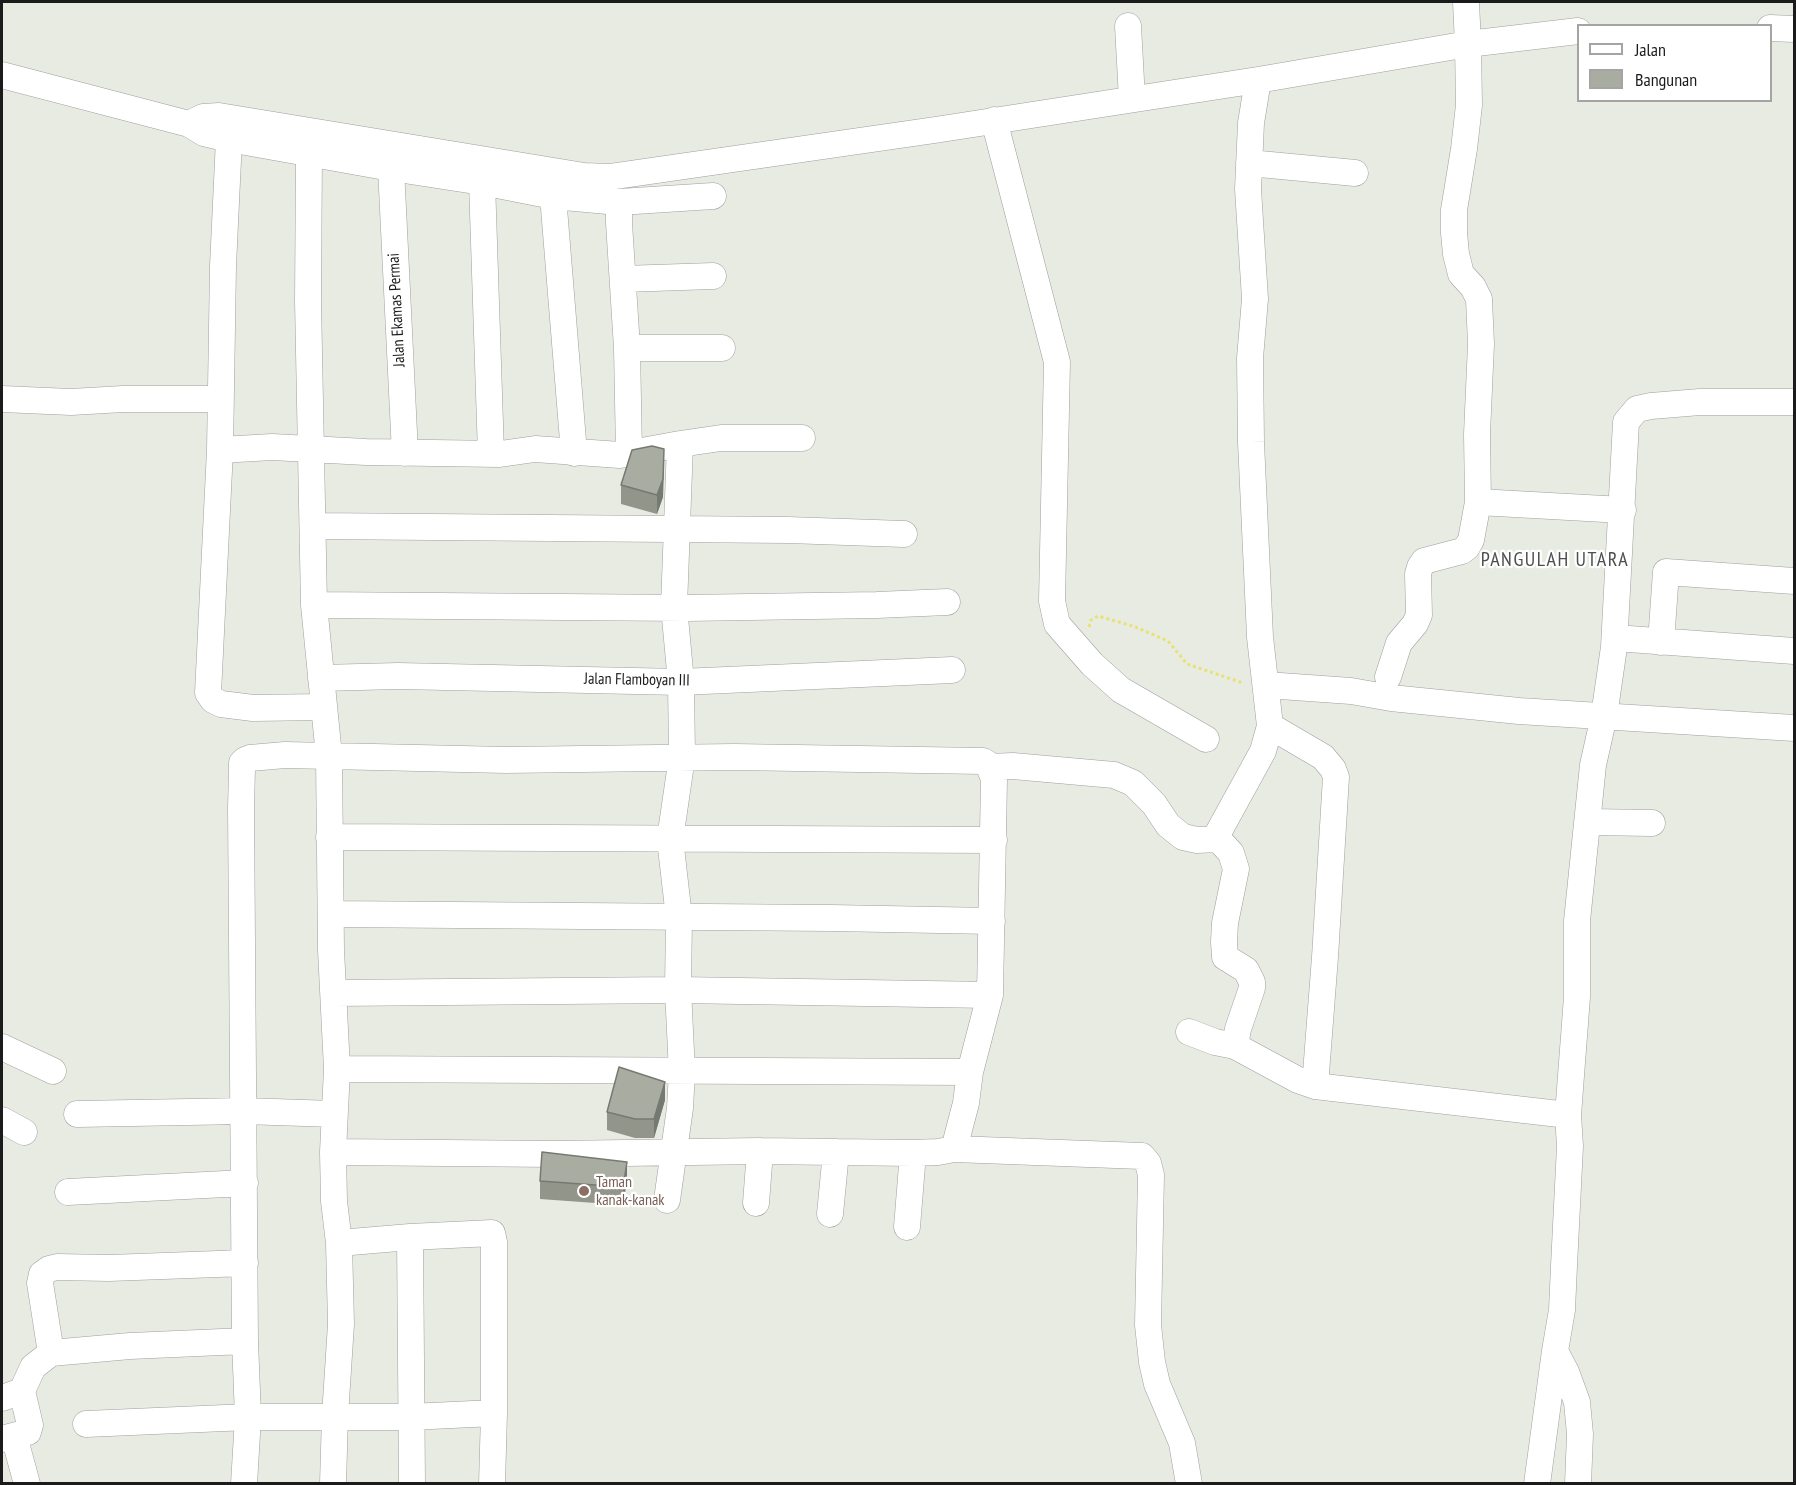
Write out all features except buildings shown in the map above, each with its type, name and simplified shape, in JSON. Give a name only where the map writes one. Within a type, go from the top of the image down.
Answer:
[{"type":"street","points":[[1388,677],[1400,643],[1419,615],[1418,574],[1420,567],[1424,561],[1467,547],[1478,502],[1477,434],[1481,344],[1479,299],[1473,287],[1461,274],[1454,233],[1454,210],[1467,124],[1466,2]]},
{"type":"street","points":[[1128,26],[1132,99]]},
{"type":"street","points":[[1772,28],[1794,29]]},
{"type":"street","points":[[189,124],[203,117],[219,116],[584,176],[609,192],[765,154],[1258,80],[1468,44],[1577,31]]},
{"type":"street","points":[[2,75],[189,124],[204,134],[553,196],[609,192],[713,196]]},
{"type":"street","points":[[1218,839],[1219,828],[1257,762],[1270,726],[1260,637],[1251,456],[1250,358],[1255,299],[1248,197],[1251,123],[1258,80]]},
{"type":"street","points":[[994,120],[1057,362],[1052,601],[1057,624],[1082,654],[1121,690],[1206,739]]},
{"type":"street","points":[[229,139],[220,450],[208,693],[213,700],[221,704],[253,708],[323,707]]},
{"type":"street","points":[[309,152],[308,301],[314,605],[329,756],[329,837],[337,1070],[333,1152],[341,1324],[333,1484]]},
{"type":"street","points":[[1249,163],[1355,173]]},
{"type":"street","name":"Jalan Ekamas Permai","points":[[391,168],[405,453]]},
{"type":"street","points":[[482,182],[491,454]]},
{"type":"street","points":[[609,192],[623,279],[629,453]]},
{"type":"street","points":[[553,196],[574,453]]},
{"type":"street","points":[[623,279],[713,276]]},
{"type":"street","points":[[627,348],[722,348]]},
{"type":"street","points":[[2,399],[71,402],[123,399],[220,399]]},
{"type":"street","points":[[1537,1484],[1562,1310],[1570,1146],[1568,1115],[1576,1006],[1577,921],[1589,822],[1593,765],[1604,716],[1615,638],[1626,423],[1637,409],[1700,402],[1794,402]]},
{"type":"street","points":[[220,450],[272,447],[491,454],[535,449],[607,455],[720,438],[802,438]]},
{"type":"street","points":[[667,1200],[675,1150],[682,1072],[678,990],[680,917],[670,839],[681,757],[681,682],[674,608],[680,444]]},
{"type":"street","points":[[1478,502],[1623,510]]},
{"type":"street","points":[[313,526],[788,530],[904,534]]},
{"type":"street","points":[[1661,642],[1666,572],[1794,581]]},
{"type":"street","points":[[314,605],[674,608],[947,602]]},
{"type":"street","points":[[1615,638],[1794,651]]},
{"type":"street","name":"Jalan Flamboyan III","points":[[321,678],[398,676],[681,682],[952,670]]},
{"type":"street","points":[[1266,685],[1351,691],[1391,698],[1519,711],[1794,728]]},
{"type":"street","points":[[1270,726],[1323,757],[1333,769],[1336,777],[1315,1086]]},
{"type":"street","points":[[244,1484],[248,1418],[245,1341],[241,808],[242,763],[250,758],[285,755],[506,760],[681,757],[943,759],[983,760],[1010,767],[1106,773],[1125,779],[1150,799],[1168,825],[1183,837],[1197,840],[1218,839],[1232,853],[1236,869],[1225,923],[1225,957],[1246,970],[1252,982],[1235,1046]]},
{"type":"street","points":[[954,1149],[966,1103],[970,1072],[990,995],[994,779],[1010,767]]},
{"type":"street","points":[[1589,822],[1652,823]]},
{"type":"street","points":[[329,837],[994,840]]},
{"type":"street","points":[[331,914],[992,921]]},
{"type":"street","points":[[334,993],[678,990],[990,995]]},
{"type":"street","points":[[1189,1032],[1215,1042],[1235,1046],[1298,1080],[1315,1086],[1568,1115]]},
{"type":"street","points":[[2,1047],[53,1071]]},
{"type":"street","points":[[337,1070],[970,1072]]},
{"type":"street","points":[[76,1114],[244,1111],[334,1114]]},
{"type":"street","points":[[2,1120],[24,1132]]},
{"type":"street","points":[[333,1152],[557,1154],[760,1150],[914,1153],[954,1149],[1142,1156],[1148,1163],[1151,1175],[1148,1325],[1152,1362],[1158,1384],[1182,1443],[1189,1484]]},
{"type":"street","points":[[756,1203],[760,1150]]},
{"type":"street","points":[[830,1214],[836,1152]]},
{"type":"street","points":[[907,1227],[914,1153]]},
{"type":"street","points":[[68,1192],[245,1183]]},
{"type":"street","points":[[339,1243],[410,1236],[492,1233],[494,1242],[492,1484]]},
{"type":"street","points":[[410,1236],[412,1484]]},
{"type":"street","points":[[51,1353],[40,1283],[42,1274],[49,1269],[245,1263]]},
{"type":"street","points":[[27,1484],[8,1437],[25,1434],[30,1429],[12,1395],[33,1367],[51,1353],[129,1346],[245,1341]]},
{"type":"street","points":[[1555,1351],[1578,1402],[1580,1434],[1578,1484]]},
{"type":"street","points":[[86,1424],[494,1413]]},
{"type":"path","points":[[1082,654],[1089,624],[1098,616],[1133,626],[1167,641],[1181,659],[1195,668],[1228,676],[1241,683],[1266,685]]},
{"type":"place","name":"Taman kanak-kanak","points":[[584,1191]]},
{"type":"district","name":"PANGULAH UTARA","points":[[1555,560]]}]
